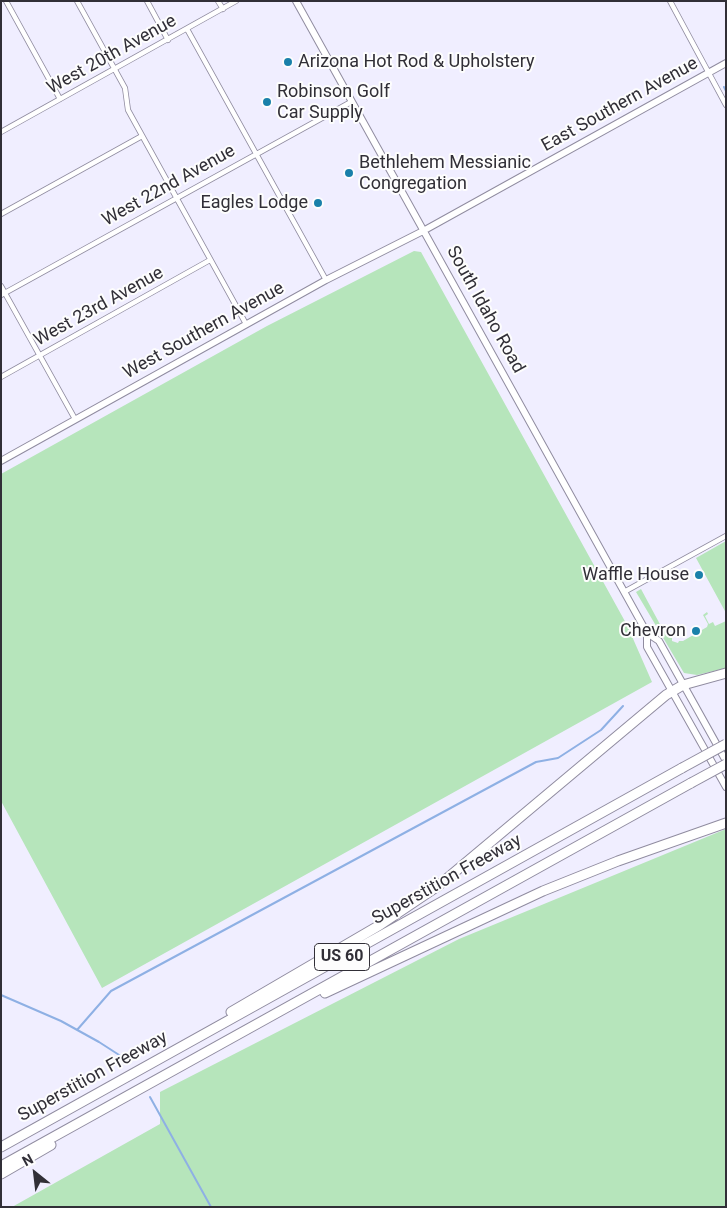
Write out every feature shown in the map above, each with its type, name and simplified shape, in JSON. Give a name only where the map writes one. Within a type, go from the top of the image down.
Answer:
[{"type":"highway","points":[[164,1056],[233,1011],[410,906],[472,858],[672,691],[683,685],[726,673]]},
{"type":"highway","name":"Superstition Freeway","points":[[1,1147],[726,744]]},
{"type":"highway","name":"Superstition Freeway","points":[[1,1166],[726,763]]},
{"type":"highway","points":[[270,1018],[543,891],[726,823]]},
{"type":"highway","points":[[1,1174],[58,1142],[135,1092]]},
{"type":"main road","name":"South Idaho Road","points":[[296,1],[647,633],[658,642],[726,763]]},
{"type":"main road","name":"East Southern Avenue","points":[[423,231],[726,63]]},
{"type":"main road","name":"West Southern Avenue","points":[[1,460],[326,280],[423,231]]},
{"type":"main road","name":"South Idaho Road","points":[[647,633],[647,647],[726,787]]},
{"type":"street","points":[[6,1],[60,99]]},
{"type":"street","points":[[77,1],[125,88],[128,110],[246,324]]},
{"type":"street","points":[[147,1],[168,40]]},
{"type":"street","points":[[218,1],[223,9]]},
{"type":"street","name":"West 20th Avenue","points":[[2,130],[236,1]]},
{"type":"street","points":[[672,2],[726,105]]},
{"type":"street","points":[[187,29],[326,280]]},
{"type":"street","name":"West 22nd Avenue","points":[[3,294],[351,102]]},
{"type":"street","points":[[1,214],[142,136]]},
{"type":"street","name":"West 23rd Avenue","points":[[1,377],[210,260]]},
{"type":"street","points":[[1,286],[3,294],[75,419]]},
{"type":"street","points":[[624,592],[726,536]]},
{"type":"green space","points":[[414,251],[421,252],[627,625],[652,682],[102,988],[1,801],[1,474],[267,326]]},
{"type":"green space","points":[[726,541],[726,613],[696,558]]},
{"type":"green space","points":[[641,589],[662,628],[672,638],[672,641],[678,643],[683,641],[707,627],[708,624],[703,615],[707,612],[708,614],[705,616],[709,624],[713,622],[715,626],[726,621],[726,668],[697,675],[684,673],[636,592]]},
{"type":"green space","points":[[726,829],[726,1207],[12,1207],[160,1124],[160,1092],[459,939]]},
{"type":"waterway","points":[[724,87],[726,91]]},
{"type":"waterway","points":[[77,1030],[111,991],[536,762],[558,758],[601,730],[623,706]]},
{"type":"waterway","points":[[1,995],[61,1021],[130,1062]]},
{"type":"waterway","points":[[150,1097],[211,1207]]},
{"type":"place","name":"Arizona Hot Rod & Upholstery","points":[[288,62]]},
{"type":"place","name":"Robinson Golf Car Supply","points":[[267,102]]},
{"type":"place","name":"Bethlehem Messianic Congregation","points":[[349,173]]},
{"type":"place","name":"Eagles Lodge","points":[[318,203]]},
{"type":"place","name":"Waffle House","points":[[699,575]]},
{"type":"place","name":"Chevron","points":[[696,631]]}]
